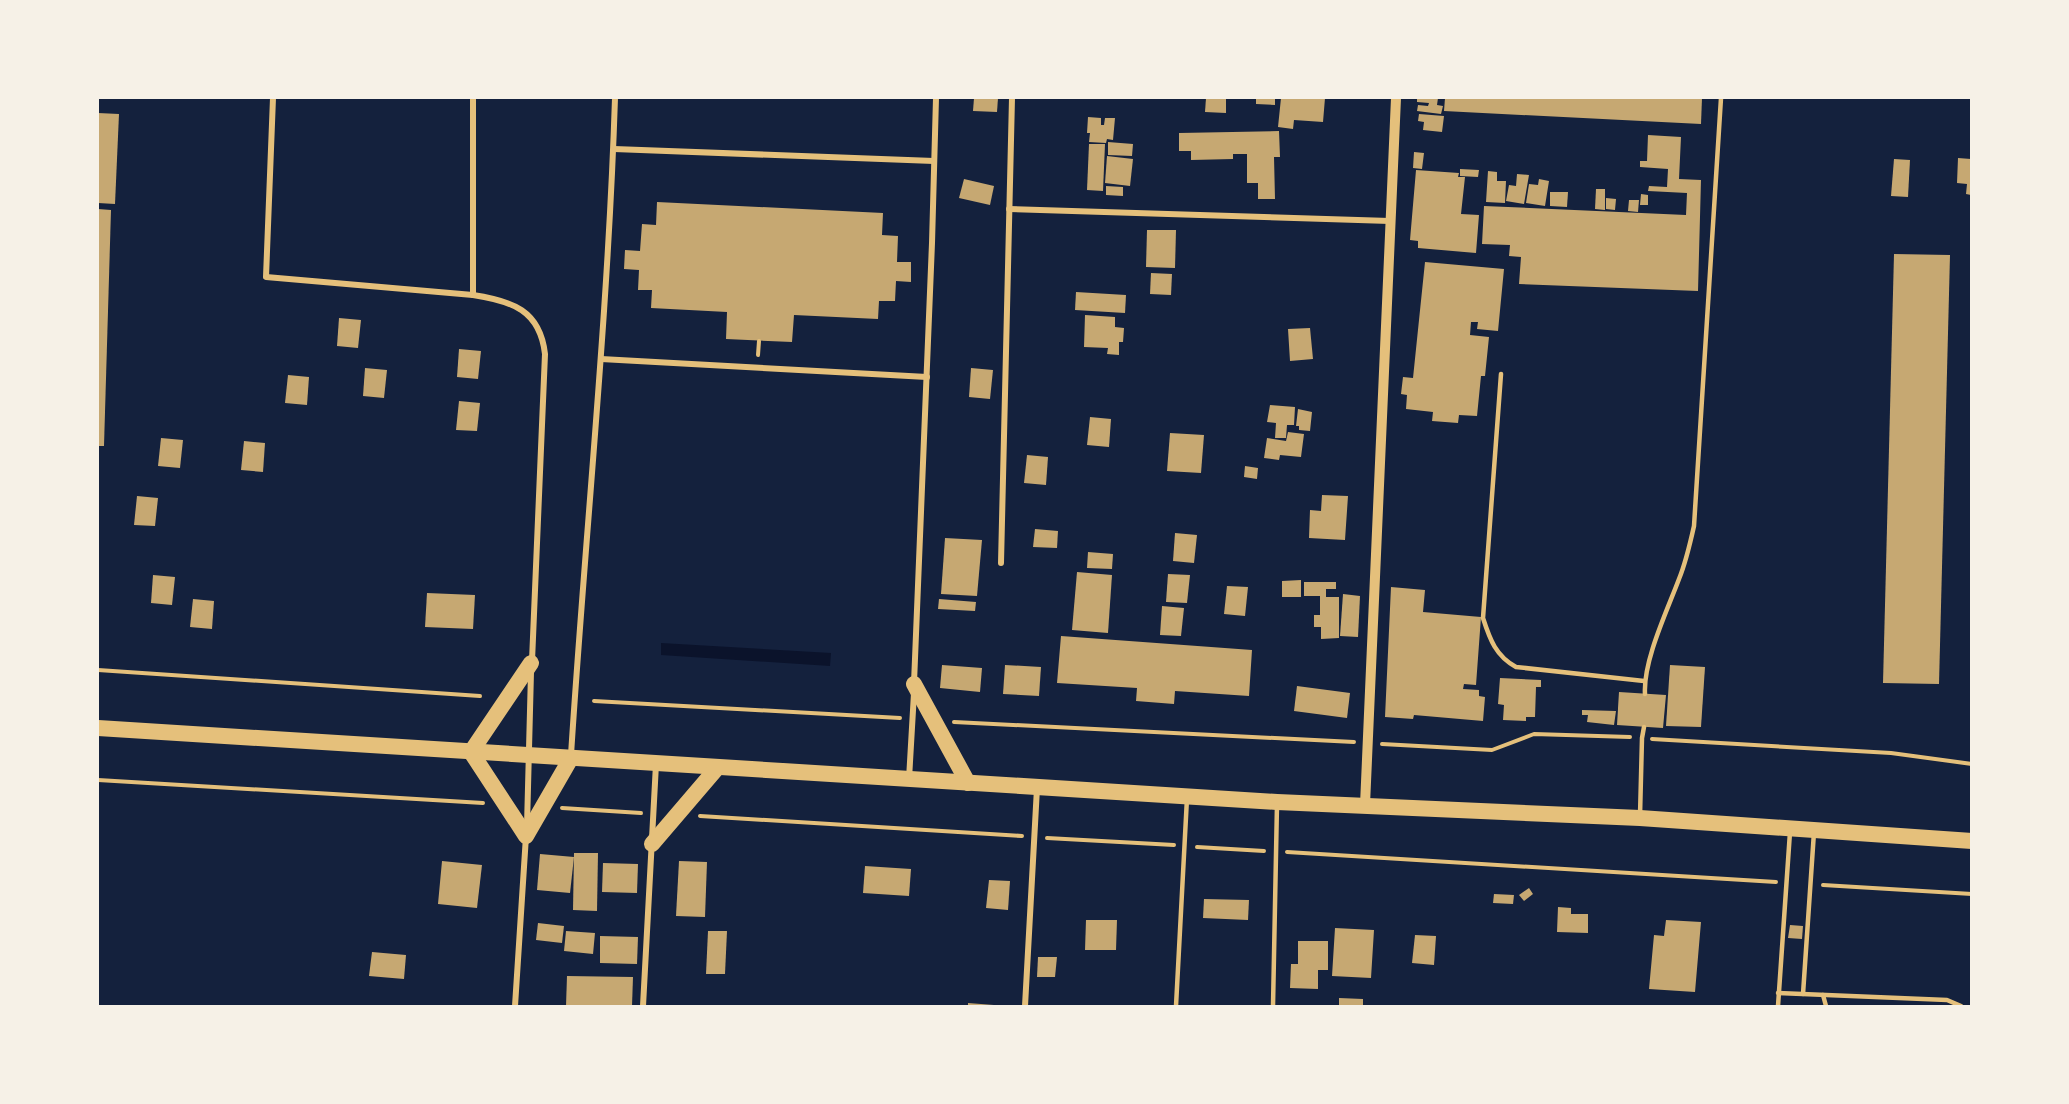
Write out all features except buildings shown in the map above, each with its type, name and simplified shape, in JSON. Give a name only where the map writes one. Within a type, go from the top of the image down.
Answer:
[{"type":"highway","points":[[471,752],[531,663]]},
{"type":"highway","points":[[914,684],[968,783]]},
{"type":"highway","points":[[98,728],[909,780],[1277,802],[1640,818],[1814,832],[1971,841]]},
{"type":"highway","points":[[471,752],[526,836],[571,758]]},
{"type":"highway","points":[[652,844],[717,768]]},
{"type":"street","points":[[273,98],[266,277],[499,299],[518,307],[535,322],[543,337],[545,354],[527,755],[526,836],[515,1006]]},
{"type":"street","points":[[473,98],[473,295]]},
{"type":"street","points":[[571,758],[577,652],[602,359],[615,98]]},
{"type":"street","points":[[909,780],[927,377],[936,98]]},
{"type":"street","points":[[1001,563],[1012,98]]},
{"type":"street","points":[[1365,805],[1396,98]]},
{"type":"street","points":[[614,149],[934,161]]},
{"type":"street","points":[[1010,209],[1390,222]]},
{"type":"street","points":[[602,359],[927,377]]},
{"type":"street","points":[[643,1006],[656,763]]},
{"type":"street","points":[[1025,1006],[1037,787]]},
{"type":"lane","points":[[1645,694],[1644,681],[1687,556],[1694,526],[1721,98]]},
{"type":"lane","points":[[1501,374],[1484,618],[1492,644],[1505,661],[1516,667],[1644,681]]},
{"type":"lane","points":[[1640,818],[1644,727]]},
{"type":"lane","points":[[1176,1006],[1187,796]]},
{"type":"lane","points":[[1273,1006],[1277,802]]},
{"type":"lane","points":[[1778,1006],[1790,830]]},
{"type":"lane","points":[[1803,994],[1814,832]]},
{"type":"lane","points":[[1778,993],[1947,1000],[1960,1006]]},
{"type":"lane","points":[[1823,995],[1826,1006]]},
{"type":"lane","points":[[1896,1006],[1899,999]]},
{"type":"path","points":[[98,670],[480,696]]},
{"type":"path","points":[[594,701],[900,718]]},
{"type":"path","points":[[947,721],[1492,750],[1534,735],[1642,738],[1891,753],[1971,764]]},
{"type":"path","points":[[98,780],[483,803]]},
{"type":"path","points":[[562,808],[653,814]]},
{"type":"path","points":[[676,815],[1786,883]]},
{"type":"path","points":[[1811,884],[1971,894]]},
{"type":"water","points":[[661,643],[831,653],[830,666],[661,655]]}]
